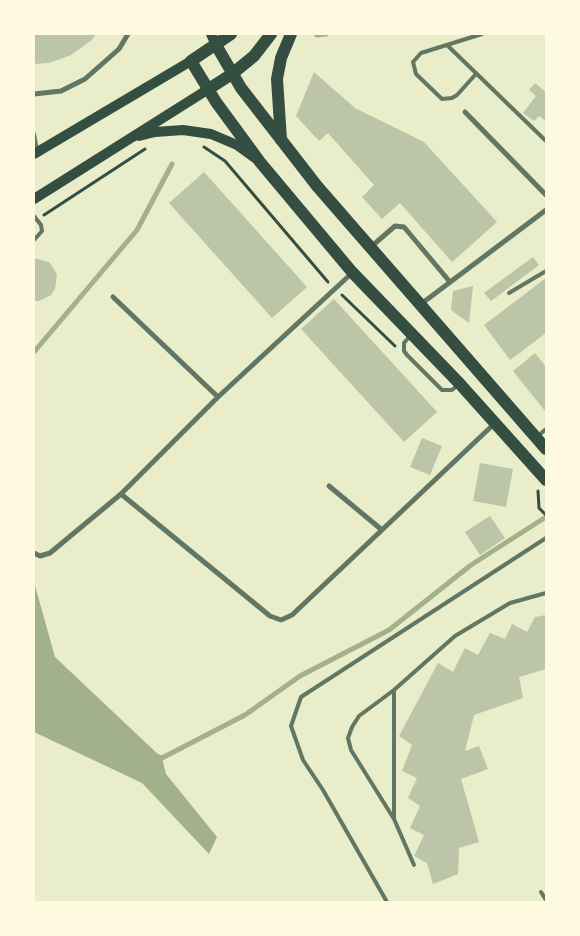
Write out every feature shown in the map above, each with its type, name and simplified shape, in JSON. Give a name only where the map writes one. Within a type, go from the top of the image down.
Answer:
[{"type":"main road","points":[[36,153],[191,61],[213,39],[231,34]]},
{"type":"main road","points":[[34,199],[232,74],[254,56],[271,34]]},
{"type":"main road","points":[[281,140],[277,79],[281,58],[291,34]]},
{"type":"main road","points":[[213,39],[232,74],[281,140],[420,304],[541,433],[546,448]]},
{"type":"main road","points":[[191,61],[207,90],[260,162],[352,272],[460,384],[494,424],[544,477]]},
{"type":"main road","points":[[128,140],[155,132],[183,130],[211,134],[237,145],[260,162]]},
{"type":"street","points":[[34,94],[61,91],[85,79],[119,49],[128,34]]},
{"type":"street","points":[[465,112],[546,195]]},
{"type":"street","points":[[420,304],[546,210]]},
{"type":"street","points":[[371,246],[395,226],[404,227],[450,282]]},
{"type":"street","points":[[34,553],[40,556],[50,553],[121,494],[218,397],[352,272]]},
{"type":"street","points":[[113,297],[218,397]]},
{"type":"street","points":[[121,494],[275,619],[287,619],[494,424]]},
{"type":"street","points":[[329,486],[382,530]]},
{"type":"lane","points":[[476,74],[457,96],[447,100],[438,96],[416,74],[412,62],[416,57],[482,34]]},
{"type":"lane","points":[[447,45],[546,142]]},
{"type":"lane","points":[[34,134],[36,153]]},
{"type":"lane","points":[[34,216],[41,225],[42,231],[34,240]]},
{"type":"lane","points":[[509,292],[546,270]]},
{"type":"lane","points":[[412,334],[404,343],[406,355],[442,390],[452,390],[460,384]]},
{"type":"lane","points":[[387,902],[323,790],[303,760],[291,726],[301,696],[546,538]]},
{"type":"lane","points":[[414,865],[394,819],[356,760],[348,738],[352,727],[359,716],[394,690],[455,636],[510,603],[546,593]]},
{"type":"lane","points":[[394,690],[394,819]]},
{"type":"lane","points":[[540,892],[546,900]]},
{"type":"path","points":[[37,220],[152,144]]},
{"type":"path","points":[[203,146],[225,161],[335,288],[395,346],[404,348]]},
{"type":"path","points":[[533,486],[539,492],[540,508],[546,515]]},
{"type":"shaded area","points":[[34,582],[55,657],[162,758],[166,774],[217,837],[209,854],[142,783],[34,732]]},
{"type":"building","points":[[34,34],[96,34],[92,40],[71,55],[49,63],[34,64]]},
{"type":"building","points":[[314,72],[355,108],[424,142],[497,222],[452,262],[400,203],[382,219],[362,197],[374,185],[328,133],[319,141],[296,116]]},
{"type":"building","points":[[535,83],[546,92],[546,121],[539,116],[534,121],[523,113],[536,96],[529,90]]},
{"type":"building","points":[[204,172],[307,287],[272,318],[169,203]]},
{"type":"building","points":[[533,257],[539,265],[491,301],[484,293]]},
{"type":"building","points":[[34,258],[49,262],[57,274],[55,289],[51,295],[39,301],[34,301]]},
{"type":"building","points":[[546,278],[546,333],[510,360],[484,325]]},
{"type":"building","points":[[473,286],[469,323],[451,310],[453,291]]},
{"type":"building","points":[[334,299],[437,412],[404,442],[301,329]]},
{"type":"building","points":[[535,353],[546,367],[545,411],[513,371]]},
{"type":"building","points":[[422,438],[442,446],[430,475],[410,467]]},
{"type":"building","points":[[480,463],[513,469],[506,507],[473,501]]},
{"type":"building","points":[[490,516],[505,538],[480,555],[465,532]]},
{"type":"building","points":[[546,615],[546,669],[519,677],[523,698],[474,715],[465,751],[479,746],[488,769],[461,779],[479,842],[459,848],[458,874],[433,884],[427,863],[414,856],[424,835],[410,828],[420,806],[408,798],[417,778],[402,771],[412,745],[399,736],[438,663],[453,672],[465,648],[478,655],[490,633],[505,639],[512,624],[527,632],[535,617]]},
{"type":"waterway","points":[[317,35],[326,34]]},
{"type":"waterway","points":[[34,352],[137,230],[172,164]]},
{"type":"waterway","points":[[156,756],[162,758],[245,715],[300,676],[389,630],[471,565],[546,517]]}]
